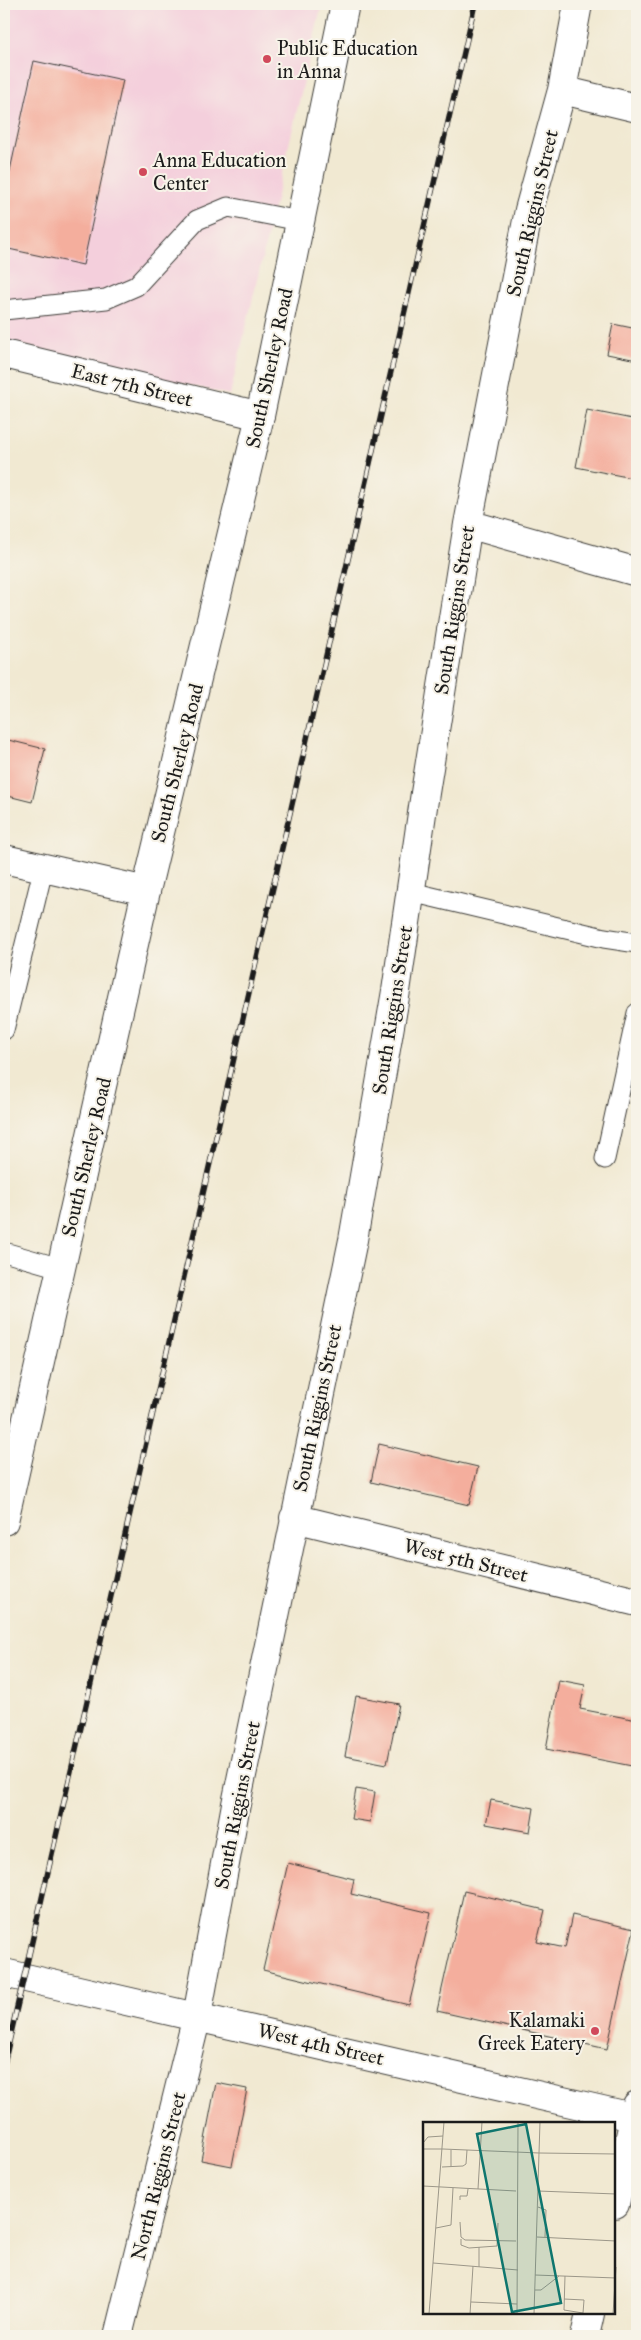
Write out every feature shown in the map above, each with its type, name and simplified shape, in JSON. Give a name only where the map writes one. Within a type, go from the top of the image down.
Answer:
[{"type":"street","name":"South Sherley Road","points":[[4,1521],[10,1462],[60,1268],[146,891],[260,416],[345,4]]},
{"type":"street","name":"South Riggins Street","points":[[197,2016],[236,1804],[353,1240],[396,991],[468,524],[529,210],[562,90],[578,4]]},
{"type":"street","points":[[562,90],[637,108]]},
{"type":"street","name":"East 7th Street","points":[[4,354],[260,416]]},
{"type":"street","points":[[468,524],[637,572]]},
{"type":"street","points":[[4,860],[146,891]]},
{"type":"street","name":"West 5th Street","points":[[294,1518],[637,1602]]},
{"type":"street","name":"West 4th Street","points":[[4,1973],[636,2113]]},
{"type":"street","name":"North Riggins Street","points":[[118,2336],[197,2016]]},
{"type":"street","points":[[616,2200],[636,2113]]},
{"type":"street","points":[[585,2336],[590,2315]]},
{"type":"lane","points":[[4,310],[106,299],[136,286],[197,220],[228,207],[300,221]]},
{"type":"lane","points":[[4,1030],[43,870]]},
{"type":"lane","points":[[410,892],[604,938],[637,943]]},
{"type":"lane","points":[[605,1160],[637,1013]]},
{"type":"lane","points":[[4,1252],[60,1268]]},
{"type":"shaded area","name":"Anna Education Center","points":[[4,4],[322,4],[230,395],[4,341]]},
{"type":"building","points":[[34,61],[123,80],[83,265],[4,248],[4,198]]},
{"type":"building","points":[[613,324],[637,329],[637,360],[607,354]]},
{"type":"building","points":[[587,410],[637,420],[637,479],[576,467]]},
{"type":"building","points":[[4,739],[45,749],[32,802],[4,795]]},
{"type":"building","points":[[379,1444],[478,1467],[469,1505],[371,1482]]},
{"type":"building","points":[[559,1680],[585,1685],[580,1709],[637,1720],[637,1767],[546,1749]]},
{"type":"building","points":[[356,1696],[399,1704],[387,1764],[345,1756]]},
{"type":"building","points":[[356,1789],[375,1792],[370,1822],[351,1819]]},
{"type":"building","points":[[491,1800],[534,1808],[530,1832],[486,1824]]},
{"type":"building","points":[[288,1863],[354,1879],[351,1894],[431,1913],[409,2005],[263,1970]]},
{"type":"building","points":[[464,1891],[545,1910],[537,1942],[565,1948],[572,1915],[634,1929],[607,2049],[437,2011]]},
{"type":"building","points":[[216,2083],[247,2089],[232,2166],[201,2160]]},
{"type":"railway","points":[[4,2064],[475,4]]},
{"type":"place","name":"Public Education in Anna","points":[[267,59]]},
{"type":"place","name":"Anna Education Center","points":[[143,172]]},
{"type":"place","name":"Kalamaki Greek Eatery","points":[[595,2031]]}]
